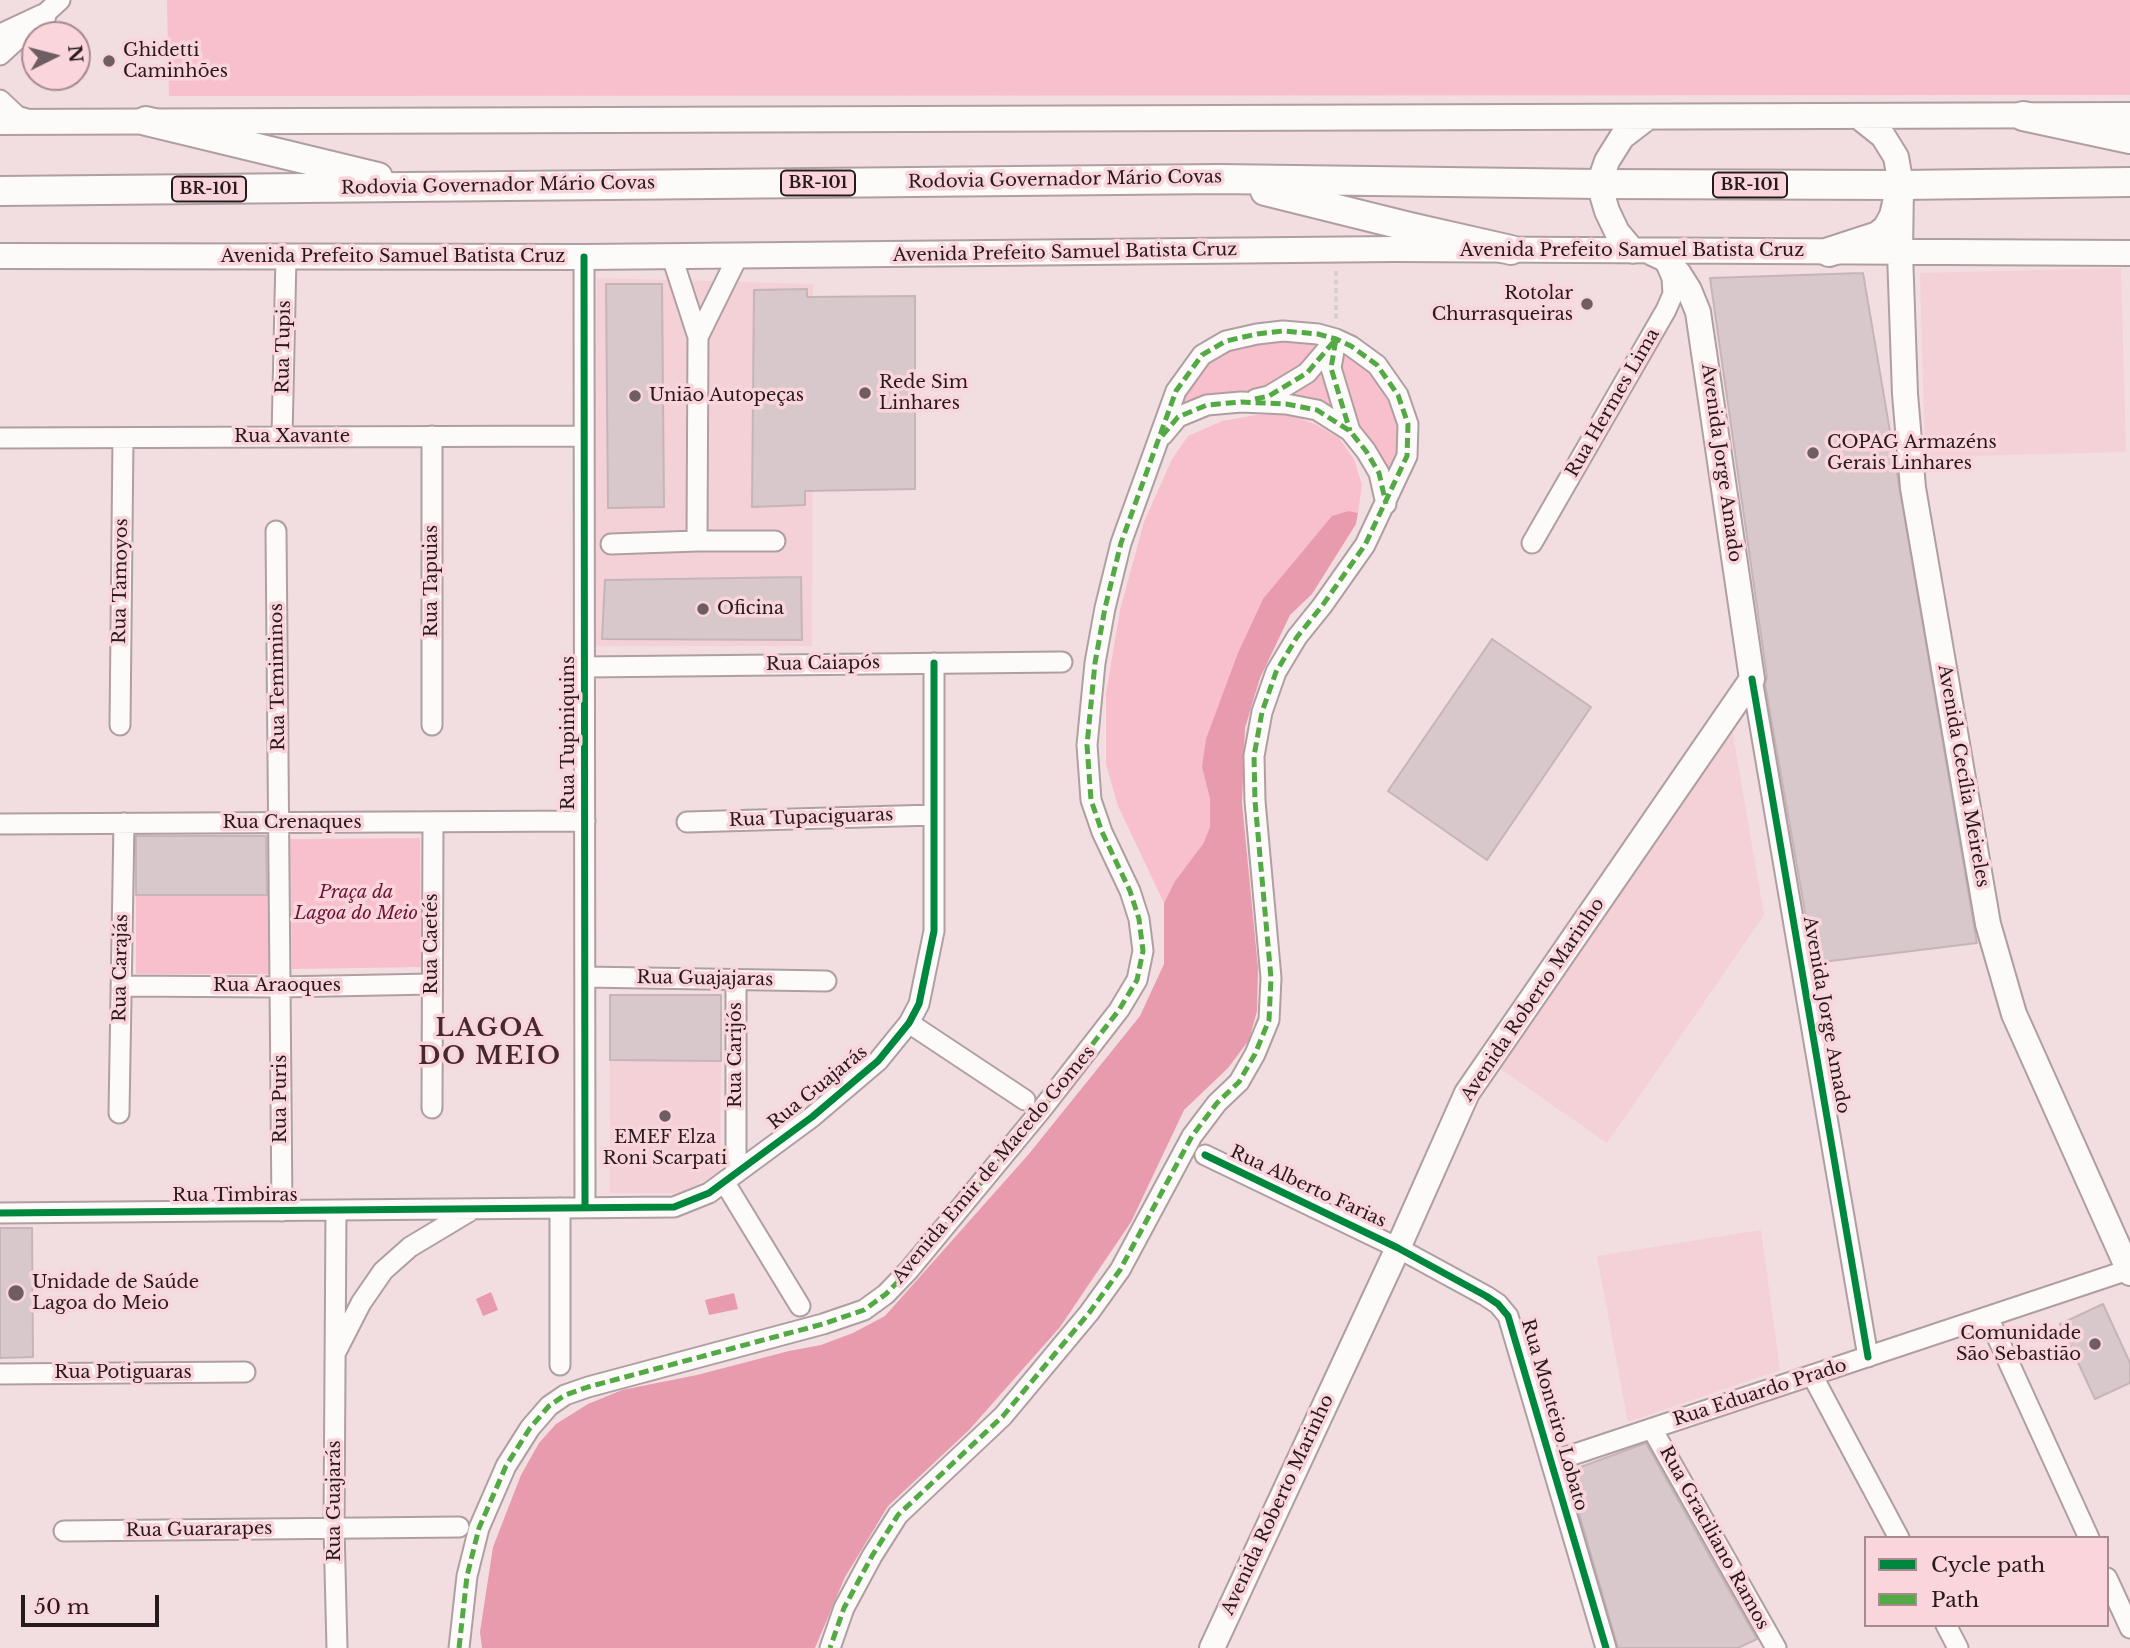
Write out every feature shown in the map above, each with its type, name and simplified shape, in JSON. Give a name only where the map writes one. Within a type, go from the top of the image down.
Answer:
[{"type":"highway","points":[[2023,116],[2130,139]]},
{"type":"highway","points":[[146,121],[418,187]]},
{"type":"highway","points":[[1219,179],[1511,250]]},
{"type":"highway","name":"Rodovia Governador Mário Covas","points":[[0,191],[1219,179],[1901,185],[2130,182]]},
{"type":"highway","points":[[1829,252],[1878,236],[1887,229],[1894,216],[1901,185]]},
{"type":"main road","points":[[1,50],[51,9]]},
{"type":"main road","points":[[0,122],[2130,115]]},
{"type":"main road","name":"Avenida Cecília Meireles","points":[[1858,116],[1883,136],[1896,157],[1901,185],[1900,253],[1905,394],[1913,488],[1988,924],[2014,1014],[2129,1272]]},
{"type":"main road","points":[[1600,184],[1607,161],[1622,137],[1648,117]]},
{"type":"main road","name":"Avenida Jorge Amado","points":[[1600,184],[1607,211],[1617,232],[1679,274],[1698,312],[1752,679]]},
{"type":"main road","name":"Avenida Prefeito Samuel Batista Cruz","points":[[0,257],[672,257],[1511,250],[1649,254],[2130,253]]},
{"type":"main road","name":"Avenida Roberto Marinho","points":[[1212,1648],[1398,1248],[1466,1094],[1752,679]]},
{"type":"street","points":[[0,100],[17,116],[35,122]]},
{"type":"street","name":"Rua Hermes Lima","points":[[1532,543],[1673,294],[1672,278],[1649,254]]},
{"type":"street","points":[[698,337],[738,256]]},
{"type":"street","name":"Rua Tupis","points":[[282,437],[286,257]]},
{"type":"street","name":"Rua Tupiniquins","points":[[584,257],[585,1208]]},
{"type":"street","points":[[672,257],[698,337],[697,541]]},
{"type":"street","name":"Avenida Emir de Macedo Gomes","points":[[459,1648],[467,1576],[479,1528],[506,1466],[530,1428],[549,1406],[565,1395],[588,1387],[864,1310],[886,1294],[1104,1031],[1137,980],[1143,951],[1139,919],[1130,891],[1102,832],[1091,800],[1087,745],[1095,663],[1121,543],[1176,391],[1202,355],[1226,341],[1283,331],[1318,334],[1336,339],[1351,346],[1377,365],[1398,395],[1408,424],[1407,456],[1365,545],[1297,637],[1276,672],[1262,712],[1254,756],[1255,801],[1271,978],[1269,1020],[1255,1054],[1239,1082],[1217,1103],[1192,1136],[1120,1270],[1089,1313],[1003,1416],[898,1515],[844,1608],[830,1648]]},
{"type":"street","points":[[1241,402],[1269,396],[1307,373],[1336,339]]},
{"type":"street","points":[[1336,339],[1331,368],[1350,430]]},
{"type":"street","name":"Avenida Emir de Macedo Gomes","points":[[1156,444],[1178,417],[1207,405],[1241,402],[1286,404],[1317,410],[1350,430],[1366,451],[1379,473],[1386,504]]},
{"type":"street","name":"Rua Tapuias","points":[[432,436],[432,725]]},
{"type":"street","name":"Rua Xavante","points":[[0,438],[584,436]]},
{"type":"street","name":"Rua Tamoyos","points":[[120,725],[123,438]]},
{"type":"street","name":"Rua Temiminos","points":[[276,531],[281,987]]},
{"type":"street","points":[[611,544],[775,541]]},
{"type":"street","name":"Rua Caiapós","points":[[584,667],[1062,662]]},
{"type":"street","name":"Rua Guajarás","points":[[335,1355],[361,1303],[383,1271],[410,1247],[470,1210],[674,1207],[709,1193],[731,1178],[812,1117],[878,1061],[909,1023],[919,1004],[934,932],[934,663]]},
{"type":"street","name":"Avenida Jorge Amado","points":[[1752,679],[1868,1357]]},
{"type":"street","name":"Rua Tupaciguaras","points":[[687,822],[934,815]]},
{"type":"street","name":"Rua Crenaques","points":[[0,824],[585,821]]},
{"type":"street","name":"Rua Caetés","points":[[432,1108],[433,822]]},
{"type":"street","name":"Rua Carajás","points":[[119,1113],[124,823]]},
{"type":"street","name":"Rua Guajajaras","points":[[585,977],[826,981]]},
{"type":"street","name":"Rua Carijós","points":[[731,1178],[736,980]]},
{"type":"street","name":"Rua Araoques","points":[[121,986],[432,985]]},
{"type":"street","name":"Rua Puris","points":[[281,987],[282,1211]]},
{"type":"street","points":[[909,1023],[1025,1100]]},
{"type":"street","name":"Rua Alberto Farias","points":[[1205,1155],[1398,1248]]},
{"type":"street","points":[[731,1178],[800,1306]]},
{"type":"street","points":[[560,1208],[560,1365]]},
{"type":"street","name":"Rua Timbiras","points":[[0,1213],[470,1210]]},
{"type":"street","name":"Rua Guajarás","points":[[337,1211],[334,1528],[337,1648]]},
{"type":"street","name":"Rua Monteiro Lobato","points":[[1398,1248],[1486,1296],[1498,1304],[1508,1316],[1606,1648]]},
{"type":"street","name":"Rua Eduardo Prado","points":[[1551,1462],[2129,1272]]},
{"type":"street","points":[[1988,1317],[2088,1536]]},
{"type":"street","name":"Rua Potiguaras","points":[[0,1374],[245,1372]]},
{"type":"street","points":[[1812,1375],[1898,1536]]},
{"type":"street","name":"Rua Graciliano Ramos","points":[[1652,1429],[1772,1647]]},
{"type":"street","name":"Rua Guararapes","points":[[64,1531],[459,1527]]},
{"type":"street","points":[[2109,1582],[2130,1628]]},
{"type":"street","points":[[1946,1627],[1958,1648]]},
{"type":"path","points":[[1336,265],[1336,339]]},
{"type":"shaded area","points":[[2121,268],[2126,452],[1925,457],[1920,273]]},
{"type":"shaded area","points":[[597,278],[813,284],[812,646],[594,646]]},
{"type":"shaded area","points":[[1349,511],[1358,513],[1356,524],[1312,594],[1290,615],[1260,678],[1245,728],[1242,803],[1258,968],[1257,1011],[1249,1040],[1228,1068],[1184,1110],[1131,1222],[1060,1327],[969,1430],[888,1506],[845,1577],[815,1648],[482,1648],[480,1632],[493,1547],[521,1475],[539,1443],[556,1424],[588,1404],[622,1390],[821,1345],[853,1333],[885,1316],[1028,1155],[1140,1016],[1164,964],[1164,903],[1175,881],[1203,844],[1210,827],[1210,799],[1202,767],[1206,739],[1238,653],[1263,599],[1332,516]]},
{"type":"shaded area","points":[[1732,729],[1764,915],[1607,1143],[1498,1067]]},
{"type":"shaded area","name":"EMEF Elza Roni Scarpati","points":[[610,1060],[721,1061],[720,1171],[683,1193],[610,1193]]},
{"type":"shaded area","points":[[1761,1230],[1780,1370],[1628,1422],[1597,1256]]},
{"type":"shaded area","points":[[491,1292],[498,1310],[483,1316],[476,1299]]},
{"type":"shaded area","points":[[734,1293],[738,1309],[709,1315],[705,1300]]},
{"type":"green space","points":[[167,0],[2130,0],[2130,95],[169,96]]},
{"type":"green space","points":[[1283,331],[1377,365],[1408,424],[1386,504],[1350,431],[1286,404],[1178,417],[1176,391],[1202,355]]},
{"type":"green space","points":[[1288,414],[1315,424],[1339,438],[1354,459],[1362,485],[1358,513],[1349,511],[1315,538],[1293,563],[1202,767],[1210,799],[1210,827],[1203,844],[1175,881],[1164,903],[1118,806],[1106,764],[1106,694],[1120,610],[1144,522],[1172,459],[1188,436],[1222,421],[1256,415]]},
{"type":"green space","name":"Praça da Lagoa do Meio","points":[[420,838],[421,967],[292,969],[290,839]]},
{"type":"green space","points":[[273,895],[273,974],[136,974],[136,896]]},
{"type":"building","name":"COPAG Armazéns Gerais Linhares","points":[[1863,273],[1977,943],[1814,963],[1765,684],[1767,677],[1710,278]]},
{"type":"building","name":"União Autopeças","points":[[606,284],[662,284],[664,507],[608,508]]},
{"type":"building","points":[[807,289],[807,297],[915,296],[915,489],[805,491],[805,505],[752,507],[754,290]]},
{"type":"building","name":"Oficina","points":[[801,577],[802,640],[602,639],[605,580]]},
{"type":"building","points":[[1492,639],[1591,707],[1487,860],[1388,791]]},
{"type":"building","points":[[136,836],[266,836],[267,895],[136,895]]},
{"type":"building","points":[[610,995],[721,995],[721,1061],[610,1060]]},
{"type":"building","name":"Unidade de Saúde Lagoa do Meio","points":[[0,1228],[32,1228],[33,1357],[0,1358]]},
{"type":"building","name":"Comunidade São Sebastião","points":[[2103,1304],[2130,1363],[2130,1383],[2095,1399],[2060,1324]]},
{"type":"building","points":[[1646,1443],[1757,1639],[1738,1648],[1618,1648],[1567,1472]]},
{"type":"marked path","points":[[459,1648],[467,1576],[479,1528],[506,1466],[530,1428],[549,1406],[565,1395],[588,1387],[823,1324],[864,1310],[886,1294],[909,1270],[1042,1109],[1119,1010],[1137,980],[1143,951],[1139,919],[1130,891],[1102,832],[1091,800],[1087,745],[1095,663],[1121,543],[1176,391],[1202,355],[1226,341],[1257,334],[1283,331],[1318,334],[1336,339],[1351,346],[1377,365],[1398,395],[1408,424],[1407,456],[1365,545],[1297,637],[1276,672],[1262,712],[1254,756],[1255,801],[1271,978],[1269,1020],[1255,1054],[1239,1082],[1217,1103],[1192,1136],[1120,1270],[1089,1313],[1003,1416],[898,1515],[844,1608],[830,1648]]},
{"type":"marked path","points":[[1255,399],[1269,396],[1307,373],[1336,339],[1331,368],[1350,431]]},
{"type":"marked path","points":[[1162,436],[1178,417],[1207,405],[1241,402],[1286,404],[1317,410],[1350,431],[1366,451],[1379,473],[1386,504]]},
{"type":"cycle path","points":[[584,257],[585,1208]]},
{"type":"cycle path","points":[[0,1213],[674,1207],[709,1193],[812,1117],[878,1061],[909,1023],[919,1004],[934,931],[934,663]]},
{"type":"cycle path","points":[[1752,679],[1868,1357]]},
{"type":"cycle path","points":[[1205,1155],[1398,1248],[1486,1296],[1498,1304],[1508,1316],[1606,1648]]},
{"type":"place","name":"Ghidetti Caminhões","points":[[109,61]]},
{"type":"place","name":"Rotolar Churrasqueiras","points":[[1587,304]]},
{"type":"place","name":"Rede Sim Linhares","points":[[865,393]]},
{"type":"place","name":"União Autopeças","points":[[635,396]]},
{"type":"place","name":"COPAG Armazéns Gerais Linhares","points":[[1813,453]]},
{"type":"place","name":"Oficina","points":[[703,609]]},
{"type":"place","name":"EMEF Elza Roni Scarpati","points":[[665,1116]]},
{"type":"place","name":"Unidade de Saúde Lagoa do Meio","points":[[16,1293]]},
{"type":"place","name":"Comunidade São Sebastião","points":[[2095,1344]]},
{"type":"district","name":"LAGOA DO MEIO","points":[[490,1043]]}]
